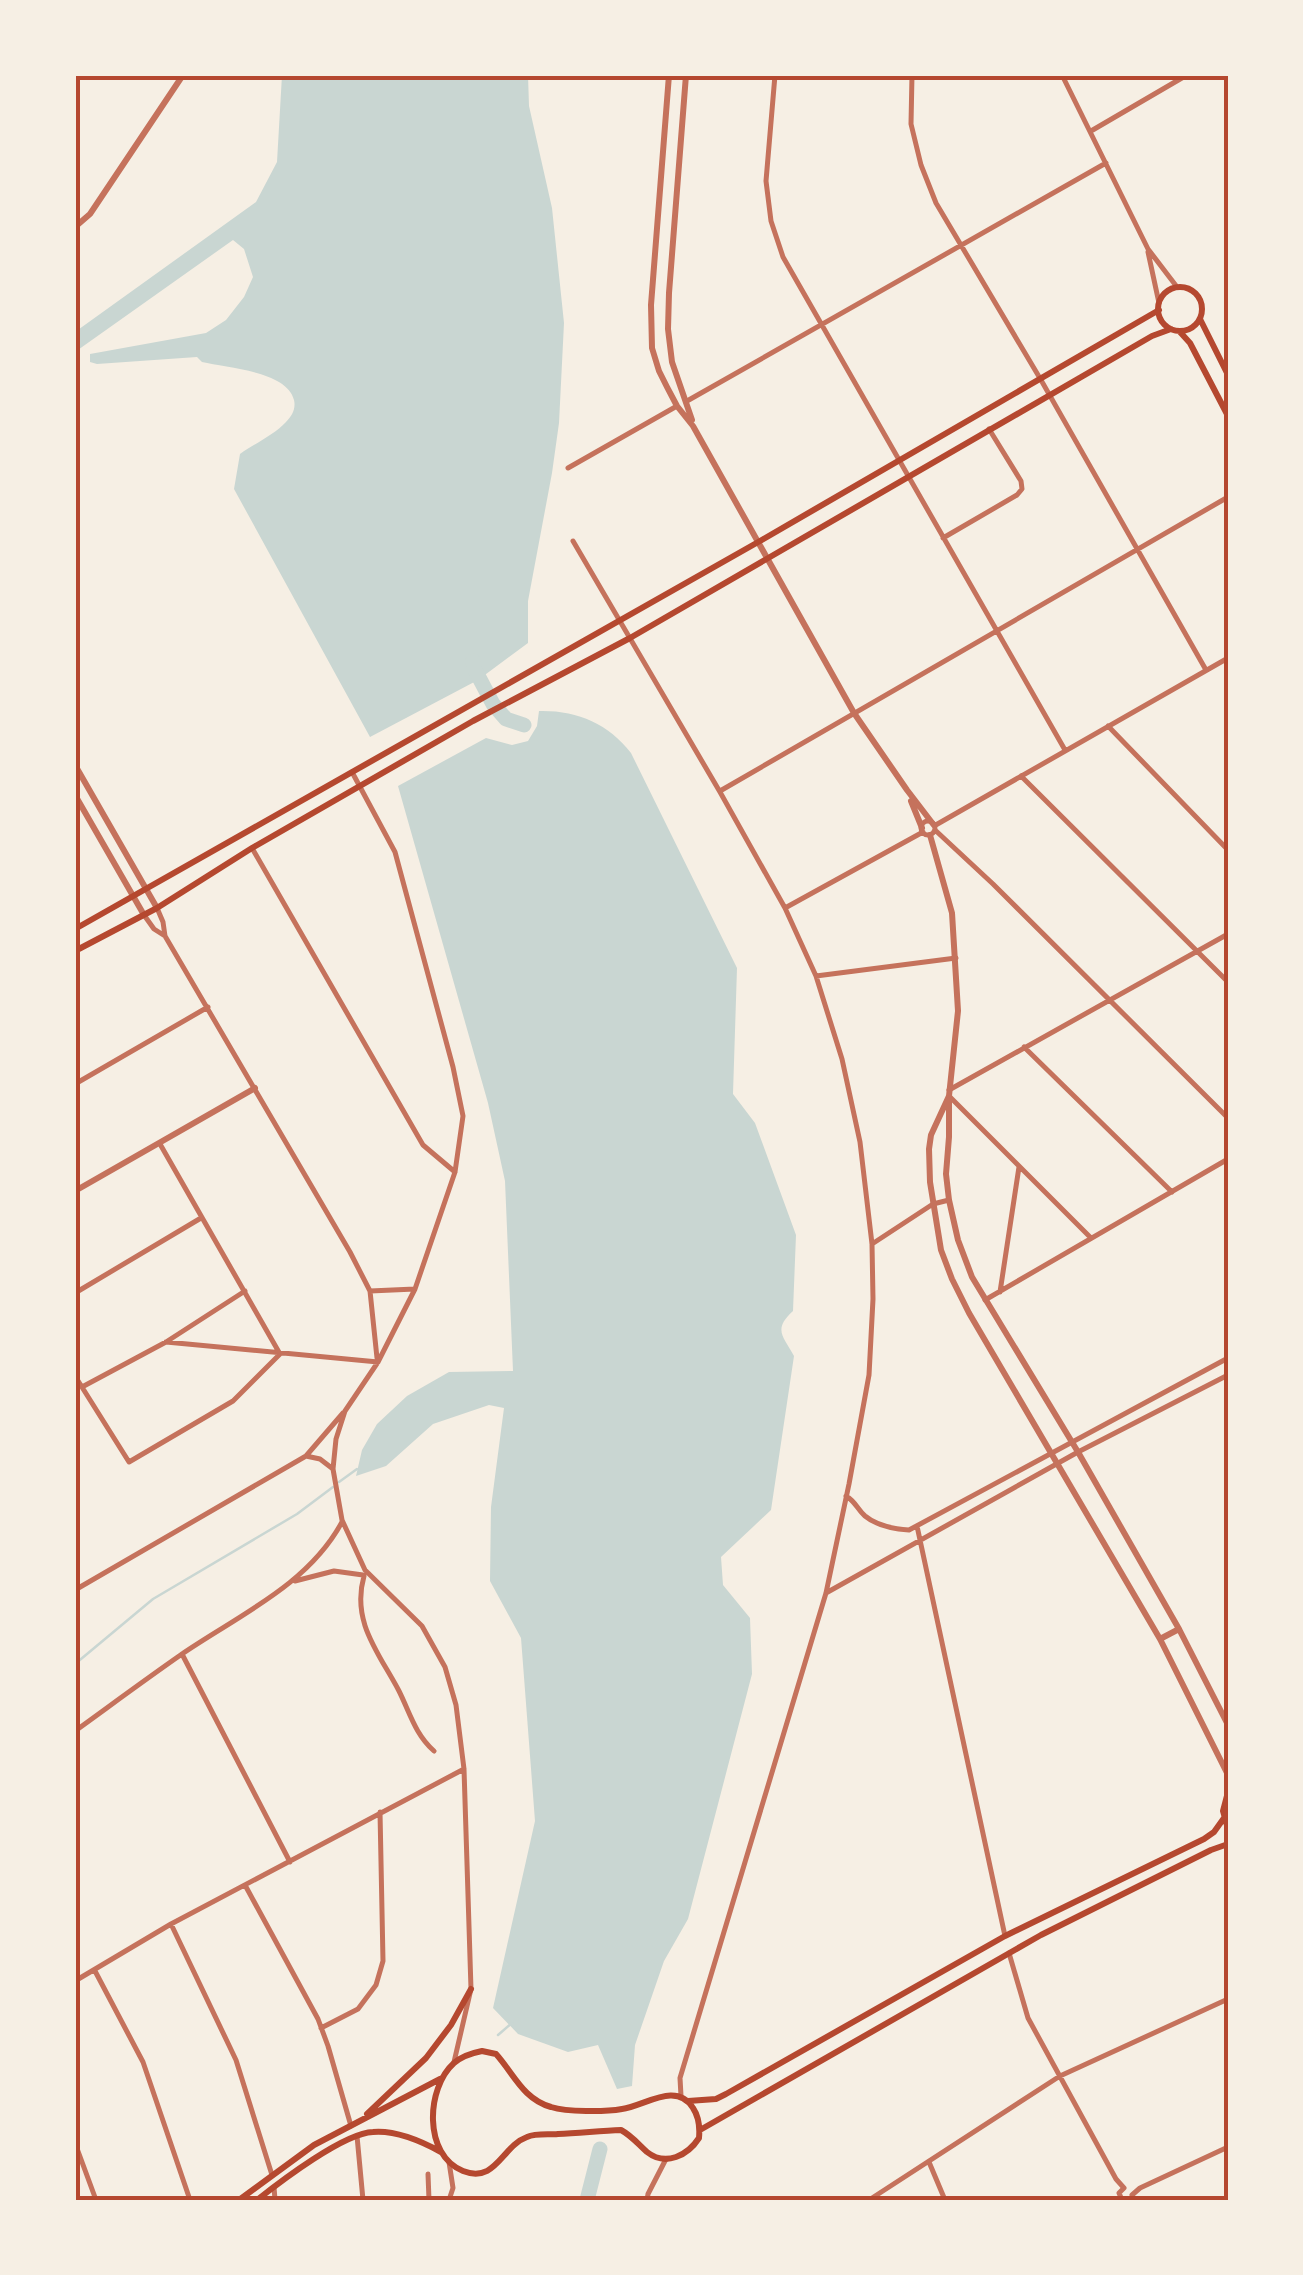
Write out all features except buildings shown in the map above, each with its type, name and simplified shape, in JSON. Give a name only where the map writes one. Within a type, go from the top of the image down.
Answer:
[{"type":"main road","points":[[75,929],[1041,380],[1159,307],[1166,293],[1177,287],[1191,290],[1200,300],[1200,320],[1228,375]]},
{"type":"main road","points":[[1159,307],[1162,321],[1190,343],[1228,416]]},
{"type":"main road","points":[[75,951],[157,908],[252,848],[512,700],[630,638],[1152,336],[1191,328],[1200,320]]},
{"type":"main road","points":[[1228,1792],[1224,1804],[1228,1829]]},
{"type":"main road","points":[[684,2099],[698,2119],[699,2138],[676,2158],[657,2158],[621,2130],[530,2136],[512,2147],[496,2167],[477,2174],[462,2171],[449,2162],[435,2137],[434,2098],[442,2078],[454,2063],[469,2053],[482,2051],[496,2054],[530,2098],[556,2109],[620,2110],[670,2094],[684,2099],[716,2099],[1004,1936],[1204,1839],[1224,1818]]},
{"type":"main road","points":[[700,2130],[1009,1953],[1228,1844]]},
{"type":"main road","points":[[361,2120],[426,2058],[452,2025],[471,1989]]},
{"type":"main road","points":[[238,2200],[314,2145],[442,2078]]},
{"type":"main road","points":[[257,2200],[356,2136],[372,2132],[398,2135],[441,2152]]},
{"type":"street","points":[[75,227],[90,214],[184,75]]},
{"type":"street","points":[[669,75],[650,334],[658,367],[854,714],[929,829],[952,913],[956,958],[958,1011],[946,1174],[948,1200],[964,1260],[1179,1629],[1228,1725]]},
{"type":"street","points":[[686,75],[668,329],[672,362],[693,426]]},
{"type":"street","points":[[776,75],[766,181],[771,221],[782,257],[1066,750]]},
{"type":"street","points":[[912,75],[911,124],[936,203],[1206,670]]},
{"type":"street","points":[[1062,75],[1148,250],[1177,287]]},
{"type":"street","points":[[1091,132],[1187,75]]},
{"type":"street","points":[[664,148],[680,150]]},
{"type":"street","points":[[568,468],[1106,164]]},
{"type":"street","points":[[1148,250],[1159,307]]},
{"type":"street","points":[[658,367],[665,368],[672,362]]},
{"type":"street","points":[[943,538],[1022,489],[1021,481],[989,430]]},
{"type":"street","points":[[720,792],[1228,497]]},
{"type":"street","points":[[572,542],[720,792],[785,908],[816,976],[842,1059],[860,1142],[872,1244],[869,1375],[826,1593],[680,2078],[684,2099]]},
{"type":"street","points":[[785,908],[1228,658]]},
{"type":"street","points":[[1108,726],[1228,850]]},
{"type":"street","points":[[75,764],[157,908],[165,936],[370,1291],[378,1362]]},
{"type":"street","points":[[75,1590],[306,1456],[346,1410],[378,1362],[415,1289],[455,1172],[463,1116],[453,1068],[395,852],[352,772]]},
{"type":"street","points":[[1020,775],[1228,982]]},
{"type":"street","points":[[75,795],[144,915],[154,930],[165,936]]},
{"type":"street","points":[[929,829],[993,884],[1228,1118]]},
{"type":"street","points":[[252,848],[423,1145],[455,1172]]},
{"type":"street","points":[[1228,934],[949,1093],[929,1148],[941,1250],[952,1279],[1160,1640],[1228,1776]]},
{"type":"street","points":[[816,976],[956,958]]},
{"type":"street","points":[[75,1084],[208,1007]]},
{"type":"street","points":[[1024,1047],[1172,1192]]},
{"type":"street","points":[[75,1191],[255,1088]]},
{"type":"street","points":[[949,1093],[1091,1238]]},
{"type":"street","points":[[158,1142],[280,1354]]},
{"type":"street","points":[[985,1300],[1228,1159]]},
{"type":"street","points":[[1000,1292],[1018,1167]]},
{"type":"street","points":[[872,1244],[933,1204],[948,1200]]},
{"type":"street","points":[[75,1293],[201,1218]]},
{"type":"street","points":[[370,1291],[415,1289]]},
{"type":"street","points":[[82,1388],[166,1342],[246,1291]]},
{"type":"street","points":[[166,1342],[378,1362]]},
{"type":"street","points":[[75,1376],[129,1462],[233,1402],[280,1354]]},
{"type":"street","points":[[846,1496],[876,1523],[909,1530],[1228,1358]]},
{"type":"street","points":[[826,1593],[1058,1462],[1228,1374]]},
{"type":"street","points":[[346,1410],[336,1440],[333,1470],[342,1520],[365,1570],[422,1626],[445,1667],[456,1705],[464,1769],[471,1989],[454,2063]]},
{"type":"street","points":[[306,1456],[320,1459],[333,1470]]},
{"type":"street","points":[[75,1731],[292,1582],[327,1547],[342,1520]]},
{"type":"street","points":[[917,1526],[1004,1936]]},
{"type":"street","points":[[292,1582],[325,1572],[348,1572],[380,1585]]},
{"type":"street","points":[[364,1576],[361,1604],[370,1642],[415,1728],[434,1751]]},
{"type":"street","points":[[1160,1640],[1179,1629]]},
{"type":"street","points":[[182,1654],[290,1862]]},
{"type":"street","points":[[75,1981],[170,1924],[464,1769]]},
{"type":"street","points":[[321,2028],[358,2009],[376,1985],[383,1961],[380,1812]]},
{"type":"street","points":[[245,1884],[321,2028],[350,2126]]},
{"type":"street","points":[[170,1924],[236,2060],[272,2175]]},
{"type":"street","points":[[1009,1953],[1028,2018],[1124,2197],[1228,2147]]},
{"type":"street","points":[[95,1971],[142,2062],[190,2200]]},
{"type":"street","points":[[870,2200],[1060,2076],[1228,1999]]},
{"type":"street","points":[[356,2136],[363,2200]]},
{"type":"street","points":[[75,2143],[96,2200]]},
{"type":"street","points":[[647,2200],[666,2159]]},
{"type":"street","points":[[449,2162],[453,2188],[449,2200]]},
{"type":"street","points":[[929,2162],[945,2200]]},
{"type":"street","points":[[428,2174],[429,2200]]},
{"type":"street","points":[[274,2187],[275,2200]]},
{"type":"shaded area","points":[[282,75],[528,75],[529,106],[552,208],[564,323],[559,423],[528,601],[528,643],[478,680],[370,737],[234,489],[240,454],[276,431],[292,415],[294,400],[289,390],[268,377],[202,362],[197,357],[90,362],[90,354],[206,333],[226,320],[244,297],[253,277],[244,249],[233,240],[75,352],[75,332],[256,202],[277,162]]},
{"type":"shaded area","points":[[539,711],[590,720],[631,753],[737,968],[733,1094],[755,1123],[796,1235],[793,1311],[781,1329],[794,1356],[771,1510],[721,1557],[723,1585],[750,1618],[752,1674],[688,1919],[664,1961],[635,2045],[632,2086],[617,2089],[598,2045],[568,2052],[518,2034],[493,2008],[535,1821],[521,1638],[490,1581],[491,1507],[504,1408],[489,1405],[433,1424],[386,1466],[356,1476],[362,1450],[377,1424],[407,1396],[449,1372],[513,1371],[505,1181],[488,1103],[398,786],[486,738],[512,745],[528,741],[537,726]]},
{"type":"waterway","points":[[473,661],[493,704],[506,719],[524,725]]},
{"type":"waterway","points":[[339,1482],[357,1469]]},
{"type":"waterway","points":[[75,1664],[153,1599],[297,1514],[333,1487]]},
{"type":"waterway","points":[[498,2035],[512,2023]]},
{"type":"waterway","points":[[587,2200],[600,2149]]}]
